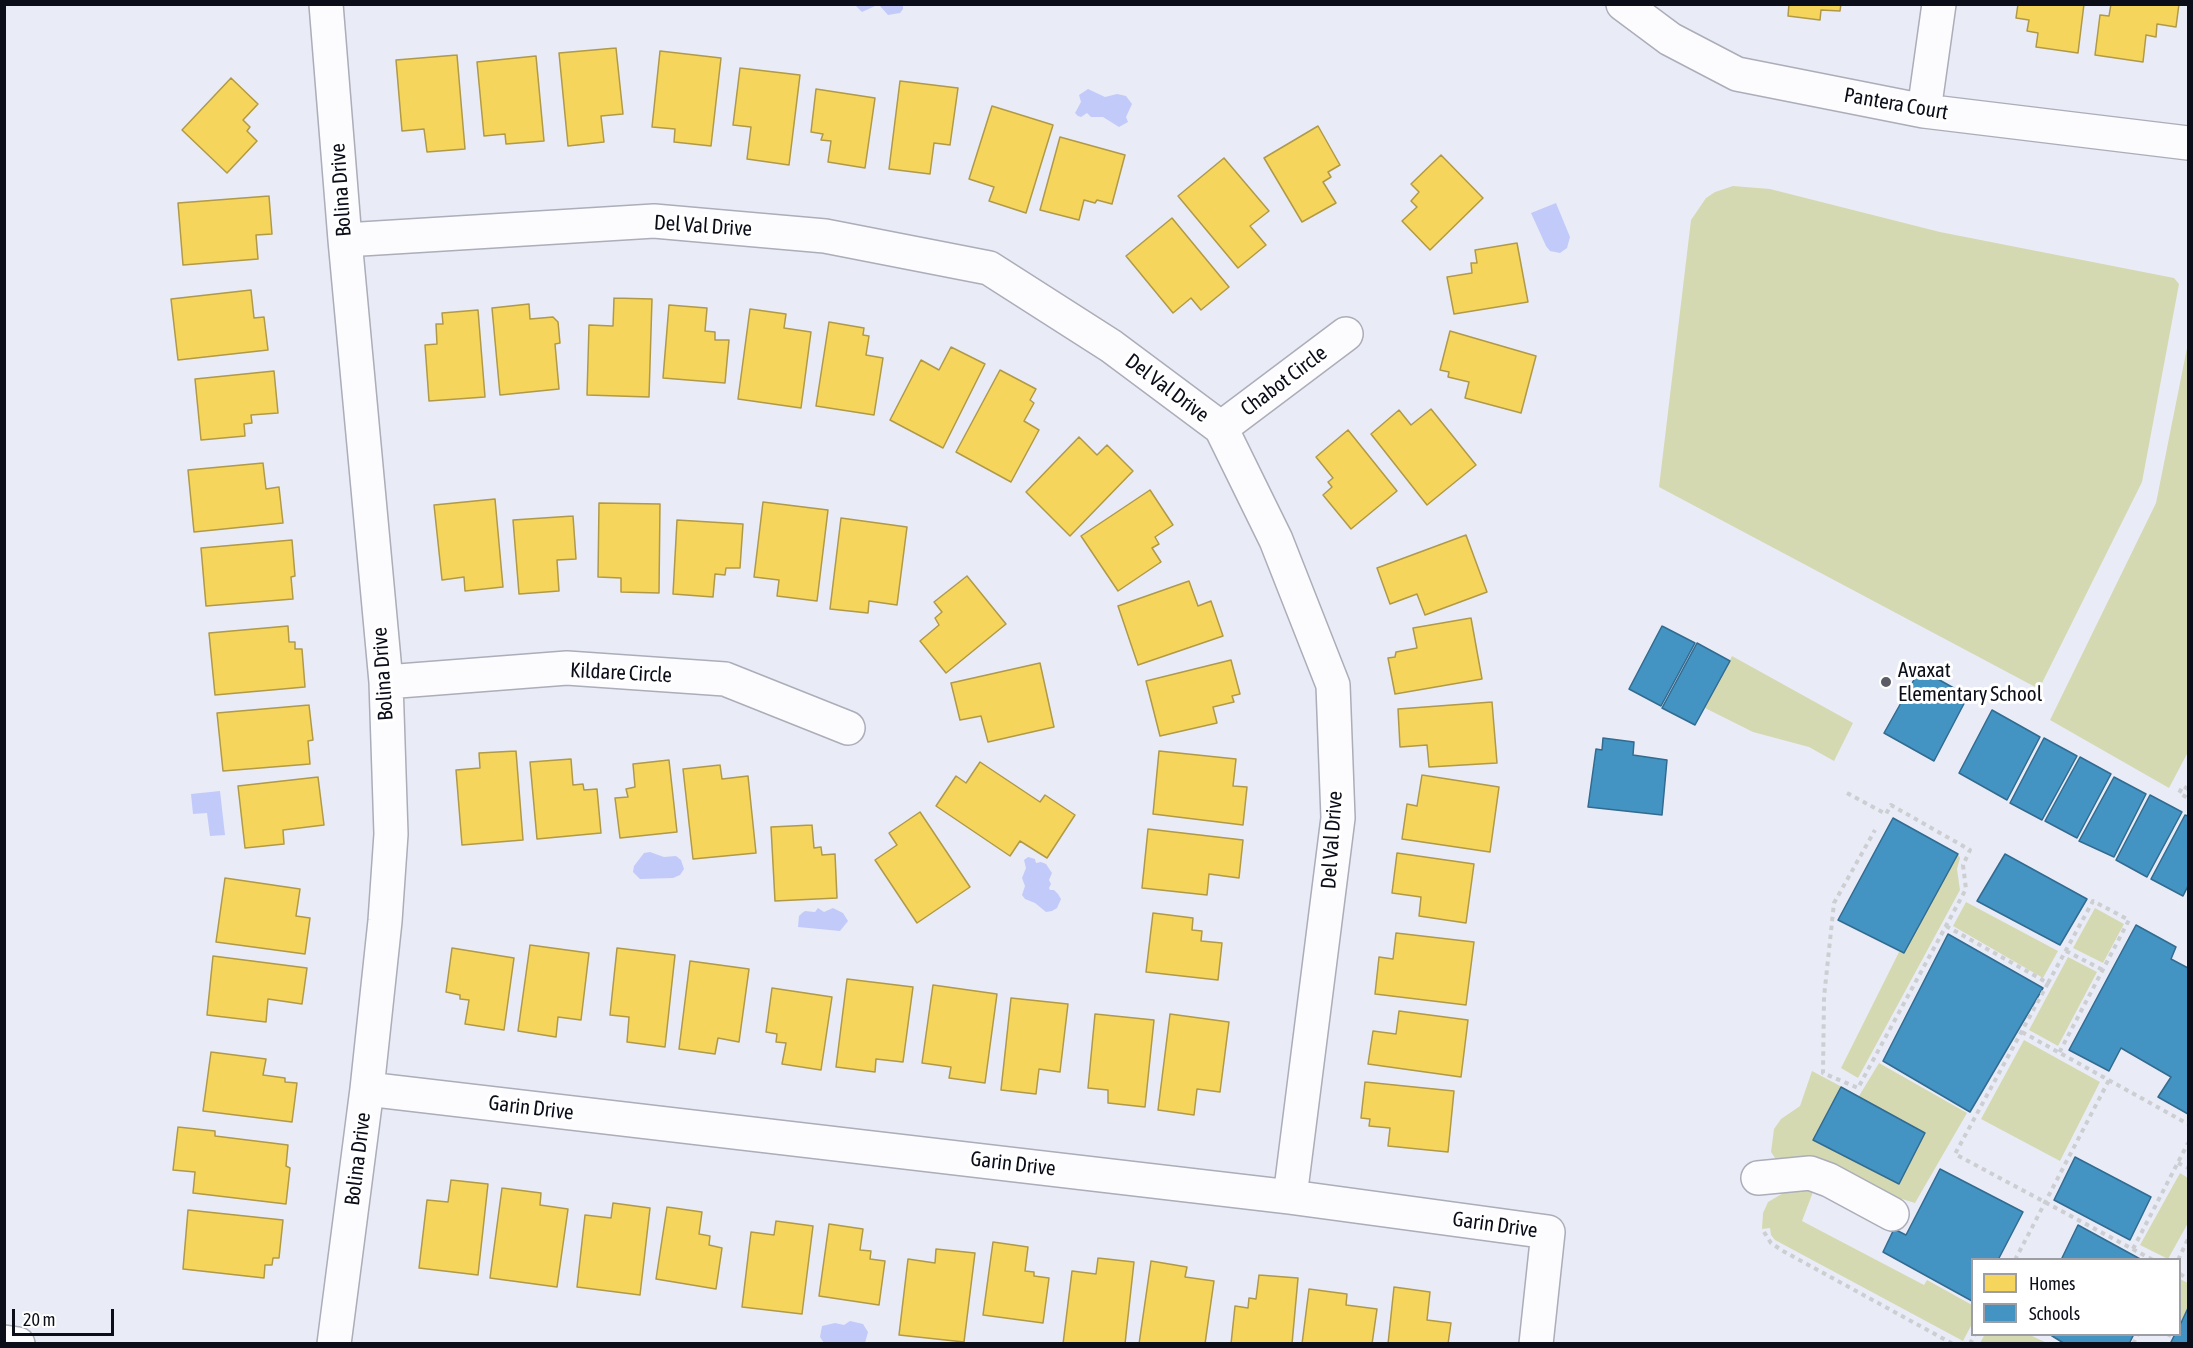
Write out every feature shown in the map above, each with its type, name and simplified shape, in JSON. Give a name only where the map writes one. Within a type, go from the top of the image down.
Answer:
[{"type":"street","name":"Bolina Drive","points":[[326,4],[345,240],[386,682],[391,834],[385,921],[367,1089],[334,1344]]},
{"type":"street","name":"Pantera Court","points":[[1623,4],[1670,39],[1737,74],[1924,111],[2188,143]]},
{"type":"street","points":[[1924,111],[1939,4]]},
{"type":"street","name":"Del Val Drive","points":[[345,240],[654,221],[825,236],[989,268],[1111,346],[1221,428],[1276,540],[1333,685],[1338,818],[1290,1197]]},
{"type":"street","name":"Chabot Circle","points":[[1221,428],[1346,334]]},
{"type":"street","name":"Kildare Circle","points":[[386,682],[567,668],[725,679],[848,728]]},
{"type":"street","name":"Garin Drive","points":[[367,1089],[1290,1197],[1548,1232],[1536,1344]]},
{"type":"street","points":[[1758,1178],[1810,1173],[1829,1180],[1892,1214]]},
{"type":"street","points":[[4,1342],[18,1344]]},
{"type":"path","points":[[2188,789],[2183,786],[2179,793],[2188,798]]},
{"type":"path","points":[[1847,793],[1886,814],[1891,805],[1970,850],[1963,866],[1966,889],[1858,1088],[1823,1073],[1824,997],[1834,903],[1875,830]]},
{"type":"path","points":[[2059,1053],[2129,920],[2092,901],[1955,1154],[2149,1258]]},
{"type":"path","points":[[1946,926],[2048,983]]},
{"type":"path","points":[[2066,951],[2103,970]]},
{"type":"path","points":[[2022,1032],[2188,1124]]},
{"type":"path","points":[[2016,1258],[2109,1080]]},
{"type":"path","points":[[2133,1249],[2188,1143]]},
{"type":"path","points":[[2178,1163],[2188,1168]]},
{"type":"path","points":[[1764,1232],[1771,1243],[1783,1251],[1953,1344]]},
{"type":"path","points":[[2179,1258],[2188,1239]]},
{"type":"green space","points":[[1733,186],[1770,189],[1940,232],[2174,278],[2179,284],[2142,482],[2039,689],[1659,487],[1691,220],[1706,198],[1715,192]]},
{"type":"green space","points":[[2188,343],[2188,752],[2169,788],[2050,720],[2156,503]]},
{"type":"green space","points":[[1732,656],[1853,723],[1834,761],[1809,747],[1753,732],[1705,708]]},
{"type":"green space","points":[[1958,854],[1960,858],[1957,869],[1960,890],[1858,1078],[1841,1068],[1899,952],[1904,953]]},
{"type":"green space","points":[[1966,902],[2058,951],[2043,978],[1953,926]]},
{"type":"green space","points":[[2095,908],[2124,924],[2103,963],[2073,948]]},
{"type":"green space","points":[[2068,957],[2097,972],[2058,1046],[2029,1030]]},
{"type":"green space","points":[[2024,1040],[2100,1082],[2060,1161],[1981,1119]]},
{"type":"green space","points":[[1879,1063],[1967,1113],[1915,1203],[1902,1199],[1895,1202],[1777,1161],[1771,1152],[1774,1129],[1781,1119],[1800,1106],[1812,1071],[1859,1096]]},
{"type":"green space","points":[[2180,1173],[2188,1178],[2188,1223],[2169,1258],[2140,1245]]},
{"type":"green space","points":[[1805,1189],[1813,1192],[1802,1221],[1924,1285],[1927,1280],[1971,1304],[1971,1326],[1963,1341],[1775,1240],[1770,1228],[1762,1229],[1763,1213],[1768,1202],[1785,1192]]},
{"type":"green space","points":[[2181,1280],[2188,1283],[2188,1307],[2181,1321]]},
{"type":"green space","points":[[1984,1336],[2032,1336],[2047,1343],[1980,1343]]},
{"type":"water","points":[[855,5],[903,5],[903,9],[900,13],[888,15],[880,6],[862,12]]},
{"type":"water","points":[[1088,89],[1105,97],[1117,94],[1126,96],[1132,104],[1126,117],[1128,122],[1119,127],[1103,117],[1091,117],[1087,113],[1081,117],[1078,116],[1075,113],[1081,102],[1079,95]]},
{"type":"water","points":[[1556,203],[1570,237],[1567,248],[1560,253],[1550,251],[1546,246],[1531,213]]},
{"type":"water","points":[[220,791],[225,835],[210,836],[207,813],[193,814],[191,794]]},
{"type":"water","points":[[650,852],[664,857],[676,856],[681,860],[684,869],[680,875],[673,878],[640,879],[633,872],[634,866],[644,853]]},
{"type":"water","points":[[1028,857],[1035,859],[1036,863],[1046,864],[1052,873],[1049,888],[1054,890],[1061,899],[1057,908],[1052,911],[1046,912],[1022,895],[1025,886],[1022,878],[1026,868],[1024,860]]},
{"type":"water","points":[[818,908],[824,912],[833,908],[843,913],[848,921],[840,931],[798,927],[799,916],[802,913],[815,912]]},
{"type":"water","points":[[850,1321],[863,1324],[868,1332],[865,1343],[824,1343],[820,1337],[822,1326],[835,1323],[844,1325]]},
{"type":"building: Homes","points":[[1789,4],[1841,4],[1840,11],[1821,10],[1820,20],[1788,16]]},
{"type":"building: Homes","points":[[2018,4],[2084,4],[2078,53],[2036,47],[2038,33],[2027,31],[2029,20],[2016,18]]},
{"type":"building: Homes","points":[[2111,4],[2179,4],[2176,27],[2157,24],[2156,37],[2146,35],[2143,62],[2095,55],[2100,15],[2109,16]]},
{"type":"building: Homes","points":[[616,48],[623,114],[601,116],[604,142],[568,146],[559,53]]},
{"type":"building: Homes","points":[[660,51],[721,58],[711,146],[674,142],[675,129],[652,127]]},
{"type":"building: Homes","points":[[457,55],[465,149],[427,152],[424,129],[402,131],[396,60]]},
{"type":"building: Homes","points":[[536,56],[544,141],[506,144],[505,134],[484,136],[477,62]]},
{"type":"building: Homes","points":[[740,68],[800,75],[789,165],[747,159],[751,127],[733,125]]},
{"type":"building: Homes","points":[[231,78],[258,104],[243,120],[250,127],[247,131],[257,141],[227,173],[182,130]]},
{"type":"building: Homes","points":[[900,81],[958,88],[950,145],[934,143],[930,174],[889,169]]},
{"type":"building: Homes","points":[[816,89],[875,98],[865,168],[828,162],[831,141],[821,140],[823,134],[811,132]]},
{"type":"building: Homes","points":[[992,106],[1053,125],[1026,213],[989,201],[994,187],[969,179]]},
{"type":"building: Homes","points":[[1318,126],[1340,165],[1328,172],[1331,177],[1323,182],[1336,203],[1302,222],[1264,158]]},
{"type":"building: Homes","points":[[1060,137],[1125,155],[1112,204],[1097,200],[1095,203],[1084,200],[1079,220],[1040,210]]},
{"type":"building: Homes","points":[[1441,155],[1483,198],[1430,250],[1402,221],[1417,207],[1411,201],[1419,192],[1411,184]]},
{"type":"building: Homes","points":[[1224,158],[1269,211],[1250,226],[1266,245],[1238,268],[1178,196]]},
{"type":"building: Homes","points":[[269,196],[272,234],[256,235],[258,259],[183,265],[178,203]]},
{"type":"building: Homes","points":[[1172,218],[1229,287],[1201,310],[1191,298],[1173,313],[1126,256]]},
{"type":"building: Homes","points":[[1517,243],[1528,302],[1454,314],[1447,277],[1472,273],[1471,263],[1477,263],[1475,250]]},
{"type":"building: Homes","points":[[251,290],[254,318],[264,317],[268,350],[178,360],[171,299]]},
{"type":"building: Homes","points":[[614,298],[652,299],[649,397],[587,395],[589,325],[613,326]]},
{"type":"building: Homes","points":[[529,304],[530,319],[553,317],[558,322],[560,343],[555,344],[559,389],[500,395],[492,308]]},
{"type":"building: Homes","points":[[669,305],[707,308],[705,331],[715,332],[715,340],[729,340],[725,383],[663,378]]},
{"type":"building: Homes","points":[[750,309],[786,314],[784,328],[811,332],[801,408],[738,399]]},
{"type":"building: Homes","points":[[478,310],[485,397],[429,401],[425,345],[437,344],[436,324],[443,324],[442,313]]},
{"type":"building: Homes","points":[[829,322],[864,328],[863,335],[869,336],[866,355],[883,358],[874,415],[816,406]]},
{"type":"building: Homes","points":[[1450,331],[1536,356],[1521,413],[1465,398],[1469,382],[1448,377],[1449,372],[1440,370]]},
{"type":"building: Homes","points":[[951,347],[985,364],[943,448],[890,420],[921,360],[939,370]]},
{"type":"building: Homes","points":[[1000,370],[1036,389],[1030,400],[1034,403],[1024,421],[1039,430],[1011,482],[956,452]]},
{"type":"building: Homes","points":[[274,371],[278,413],[251,415],[252,423],[244,424],[245,436],[201,440],[195,379]]},
{"type":"building: Homes","points":[[1431,409],[1476,465],[1427,505],[1371,434],[1399,410],[1411,425]]},
{"type":"building: Homes","points":[[1348,430],[1397,491],[1351,529],[1323,495],[1332,487],[1328,482],[1333,478],[1316,457]]},
{"type":"building: Homes","points":[[1079,437],[1097,455],[1107,445],[1133,471],[1070,536],[1026,492]]},
{"type":"building: Homes","points":[[263,463],[266,489],[279,487],[283,523],[194,532],[188,470]]},
{"type":"building: Homes","points":[[1150,490],[1173,525],[1155,537],[1159,544],[1152,548],[1161,562],[1118,591],[1081,536]]},
{"type":"building: Homes","points":[[495,499],[503,587],[465,591],[464,577],[442,580],[434,505]]},
{"type":"building: Homes","points":[[763,502],[828,510],[817,601],[777,596],[779,580],[754,577]]},
{"type":"building: Homes","points":[[599,503],[660,504],[659,593],[621,592],[621,578],[598,577]]},
{"type":"building: Homes","points":[[573,516],[576,559],[557,560],[559,591],[519,594],[513,520]]},
{"type":"building: Homes","points":[[841,518],[907,527],[897,605],[869,601],[868,613],[830,609]]},
{"type":"building: Homes","points":[[677,520],[743,524],[740,568],[726,568],[725,575],[715,574],[713,597],[673,594]]},
{"type":"building: Homes","points":[[1466,535],[1487,592],[1425,615],[1417,594],[1390,604],[1377,568]]},
{"type":"building: Homes","points":[[292,540],[295,576],[291,577],[293,599],[206,606],[201,548]]},
{"type":"building: Homes","points":[[967,576],[1006,624],[946,673],[920,641],[939,625],[935,618],[942,612],[934,602]]},
{"type":"building: Homes","points":[[1189,581],[1198,606],[1211,601],[1223,636],[1138,665],[1118,606]]},
{"type":"building: Homes","points":[[1471,618],[1482,679],[1395,694],[1388,658],[1395,657],[1396,652],[1417,648],[1413,628]]},
{"type":"building: Homes","points":[[288,626],[289,642],[295,642],[295,649],[302,649],[305,687],[215,695],[209,633]]},
{"type":"building: Homes","points":[[1231,660],[1240,694],[1232,696],[1234,702],[1213,707],[1217,723],[1160,736],[1146,681]]},
{"type":"building: Homes","points":[[1040,663],[1054,727],[988,742],[981,716],[960,720],[951,683]]},
{"type":"building: Homes","points":[[1492,702],[1497,763],[1429,767],[1427,745],[1400,747],[1398,709]]},
{"type":"building: Homes","points":[[309,705],[313,740],[308,741],[310,764],[223,771],[217,713]]},
{"type":"building: Homes","points":[[516,751],[523,840],[462,845],[456,770],[480,768],[479,753]]},
{"type":"building: Homes","points":[[1159,751],[1236,759],[1233,786],[1247,787],[1243,825],[1153,814]]},
{"type":"building: Homes","points":[[571,759],[573,785],[583,784],[584,790],[597,789],[601,833],[537,839],[530,762]]},
{"type":"building: Homes","points":[[669,760],[677,832],[620,838],[615,798],[628,797],[626,789],[635,787],[633,764]]},
{"type":"building: Homes","points":[[980,762],[1040,802],[1045,795],[1075,815],[1047,858],[1020,841],[1010,856],[936,806],[956,776],[966,783]]},
{"type":"building: Homes","points":[[720,765],[722,779],[748,776],[756,853],[693,859],[683,769]]},
{"type":"building: Homes","points":[[1422,775],[1499,787],[1490,852],[1402,839],[1407,804],[1417,806]]},
{"type":"building: Homes","points":[[318,777],[324,825],[283,830],[284,844],[245,848],[238,786]]},
{"type":"building: Homes","points":[[920,812],[970,887],[917,923],[875,860],[897,845],[889,833]]},
{"type":"building: Homes","points":[[812,825],[814,848],[821,847],[822,855],[835,854],[837,898],[775,901],[771,827]]},
{"type":"building: Homes","points":[[1148,829],[1243,840],[1239,878],[1209,874],[1207,895],[1142,888]]},
{"type":"building: Homes","points":[[1397,853],[1474,864],[1466,923],[1419,916],[1421,897],[1392,893]]},
{"type":"building: Homes","points":[[225,878],[300,889],[296,916],[310,918],[305,954],[216,942]]},
{"type":"building: Homes","points":[[1153,913],[1193,918],[1192,930],[1202,931],[1201,941],[1222,943],[1218,980],[1146,972]]},
{"type":"building: Homes","points":[[1396,933],[1474,942],[1466,1005],[1375,994],[1379,957],[1393,959]]},
{"type":"building: Homes","points":[[530,945],[589,953],[581,1020],[558,1017],[556,1037],[518,1031]]},
{"type":"building: Homes","points":[[452,948],[514,958],[504,1030],[465,1024],[469,1000],[460,999],[460,995],[446,992]]},
{"type":"building: Homes","points":[[617,948],[675,955],[665,1047],[627,1042],[629,1017],[610,1015]]},
{"type":"building: Homes","points":[[213,956],[307,968],[302,1004],[268,999],[266,1022],[207,1015]]},
{"type":"building: Homes","points":[[690,961],[749,969],[739,1042],[718,1038],[715,1054],[679,1049]]},
{"type":"building: Homes","points":[[847,979],[913,987],[903,1062],[876,1059],[875,1072],[836,1067]]},
{"type":"building: Homes","points":[[933,985],[997,994],[985,1083],[949,1078],[951,1067],[922,1063]]},
{"type":"building: Homes","points":[[772,988],[832,997],[821,1070],[782,1064],[786,1043],[776,1042],[777,1034],[766,1032]]},
{"type":"building: Homes","points":[[1011,998],[1068,1004],[1060,1072],[1039,1069],[1036,1094],[1001,1090]]},
{"type":"building: Homes","points":[[1399,1011],[1468,1020],[1461,1077],[1368,1064],[1373,1031],[1396,1034]]},
{"type":"building: Homes","points":[[1095,1014],[1154,1020],[1145,1107],[1108,1103],[1108,1090],[1088,1088]]},
{"type":"building: Homes","points":[[1170,1014],[1229,1022],[1220,1092],[1197,1089],[1194,1115],[1158,1110]]},
{"type":"building: Homes","points":[[211,1052],[266,1059],[263,1075],[285,1078],[285,1082],[297,1083],[292,1122],[203,1111]]},
{"type":"building: Homes","points":[[1365,1082],[1454,1091],[1448,1152],[1388,1146],[1390,1128],[1369,1126],[1370,1119],[1361,1118]]},
{"type":"building: Homes","points":[[178,1127],[215,1131],[215,1136],[288,1145],[286,1166],[290,1168],[286,1204],[193,1193],[195,1172],[173,1170]]},
{"type":"building: Homes","points":[[451,1180],[488,1184],[478,1275],[419,1268],[427,1200],[448,1202]]},
{"type":"building: Homes","points":[[502,1188],[541,1193],[540,1205],[568,1209],[557,1287],[490,1278]]},
{"type":"building: Homes","points":[[613,1203],[650,1208],[640,1295],[577,1287],[585,1215],[611,1218]]},
{"type":"building: Homes","points":[[667,1207],[702,1212],[699,1234],[710,1236],[709,1245],[722,1248],[716,1289],[656,1279]]},
{"type":"building: Homes","points":[[188,1210],[283,1220],[279,1258],[273,1258],[272,1265],[265,1265],[264,1278],[183,1269]]},
{"type":"building: Homes","points":[[776,1221],[813,1226],[802,1314],[742,1307],[751,1232],[774,1235]]},
{"type":"building: Homes","points":[[829,1224],[863,1229],[860,1250],[871,1251],[870,1259],[885,1261],[879,1305],[819,1296]]},
{"type":"building: Homes","points":[[993,1242],[1028,1247],[1025,1271],[1034,1272],[1034,1276],[1049,1278],[1043,1323],[983,1315]]},
{"type":"building: Homes","points":[[936,1249],[975,1253],[964,1342],[899,1335],[908,1259],[935,1263]]},
{"type":"building: Homes","points":[[1098,1258],[1134,1262],[1125,1344],[1063,1344],[1072,1271],[1096,1274]]},
{"type":"building: Homes","points":[[1151,1261],[1187,1267],[1185,1277],[1214,1281],[1205,1344],[1139,1344]]},
{"type":"building: Homes","points":[[1259,1275],[1298,1278],[1292,1344],[1231,1344],[1235,1306],[1248,1308],[1249,1298],[1256,1299]]},
{"type":"building: Homes","points":[[1394,1287],[1430,1292],[1427,1320],[1451,1323],[1448,1344],[1388,1344]]},
{"type":"building: Homes","points":[[1309,1289],[1347,1294],[1346,1305],[1377,1309],[1372,1344],[1302,1344]]},
{"type":"building: Schools","points":[[1662,626],[1695,643],[1661,706],[1629,689]]},
{"type":"building: Schools","points":[[1697,643],[1730,661],[1695,725],[1662,708]]},
{"type":"building: Schools","points":[[1920,669],[1968,696],[1934,761],[1884,733]]},
{"type":"building: Schools","points":[[1992,710],[2040,737],[2007,800],[1959,773]]},
{"type":"building: Schools","points":[[1603,738],[1634,742],[1633,755],[1667,760],[1662,815],[1588,807],[1596,749],[1602,750]]},
{"type":"building: Schools","points":[[2044,738],[2077,756],[2042,820],[2010,803]]},
{"type":"building: Schools","points":[[2080,757],[2111,774],[2077,838],[2045,821]]},
{"type":"building: Schools","points":[[2114,777],[2146,794],[2114,857],[2079,841]]},
{"type":"building: Schools","points":[[2150,795],[2182,812],[2147,877],[2116,860]]},
{"type":"building: Schools","points":[[2185,815],[2188,816],[2188,886],[2183,896],[2151,879]]},
{"type":"building: Schools","points":[[1893,818],[1958,854],[1904,953],[1838,920]]},
{"type":"building: Schools","points":[[2005,854],[2087,899],[2060,945],[1977,901]]},
{"type":"building: Schools","points":[[2136,925],[2176,947],[2171,959],[2188,968],[2188,1114],[2158,1097],[2171,1077],[2121,1048],[2109,1071],[2069,1050]]},
{"type":"building: Schools","points":[[1948,934],[2043,988],[1970,1112],[1883,1061]]},
{"type":"building: Schools","points":[[1841,1087],[1925,1133],[1899,1184],[1813,1140]]},
{"type":"building: Schools","points":[[2075,1157],[2151,1197],[2130,1240],[2054,1200]]},
{"type":"building: Schools","points":[[1940,1169],[2023,1212],[1999,1258],[1971,1258],[1971,1300],[1883,1252],[1894,1229],[1906,1235]]},
{"type":"building: Schools","points":[[2078,1225],[2138,1258],[2062,1258]]},
{"type":"building: Schools","points":[[2188,1308],[2188,1344],[2170,1344],[2174,1336],[2181,1336],[2181,1323]]},
{"type":"building: Schools","points":[[2052,1336],[2133,1336],[2129,1344],[2065,1344]]},
{"type":"place","name":"Avaxat Elementary School","points":[[1886,682]]}]
